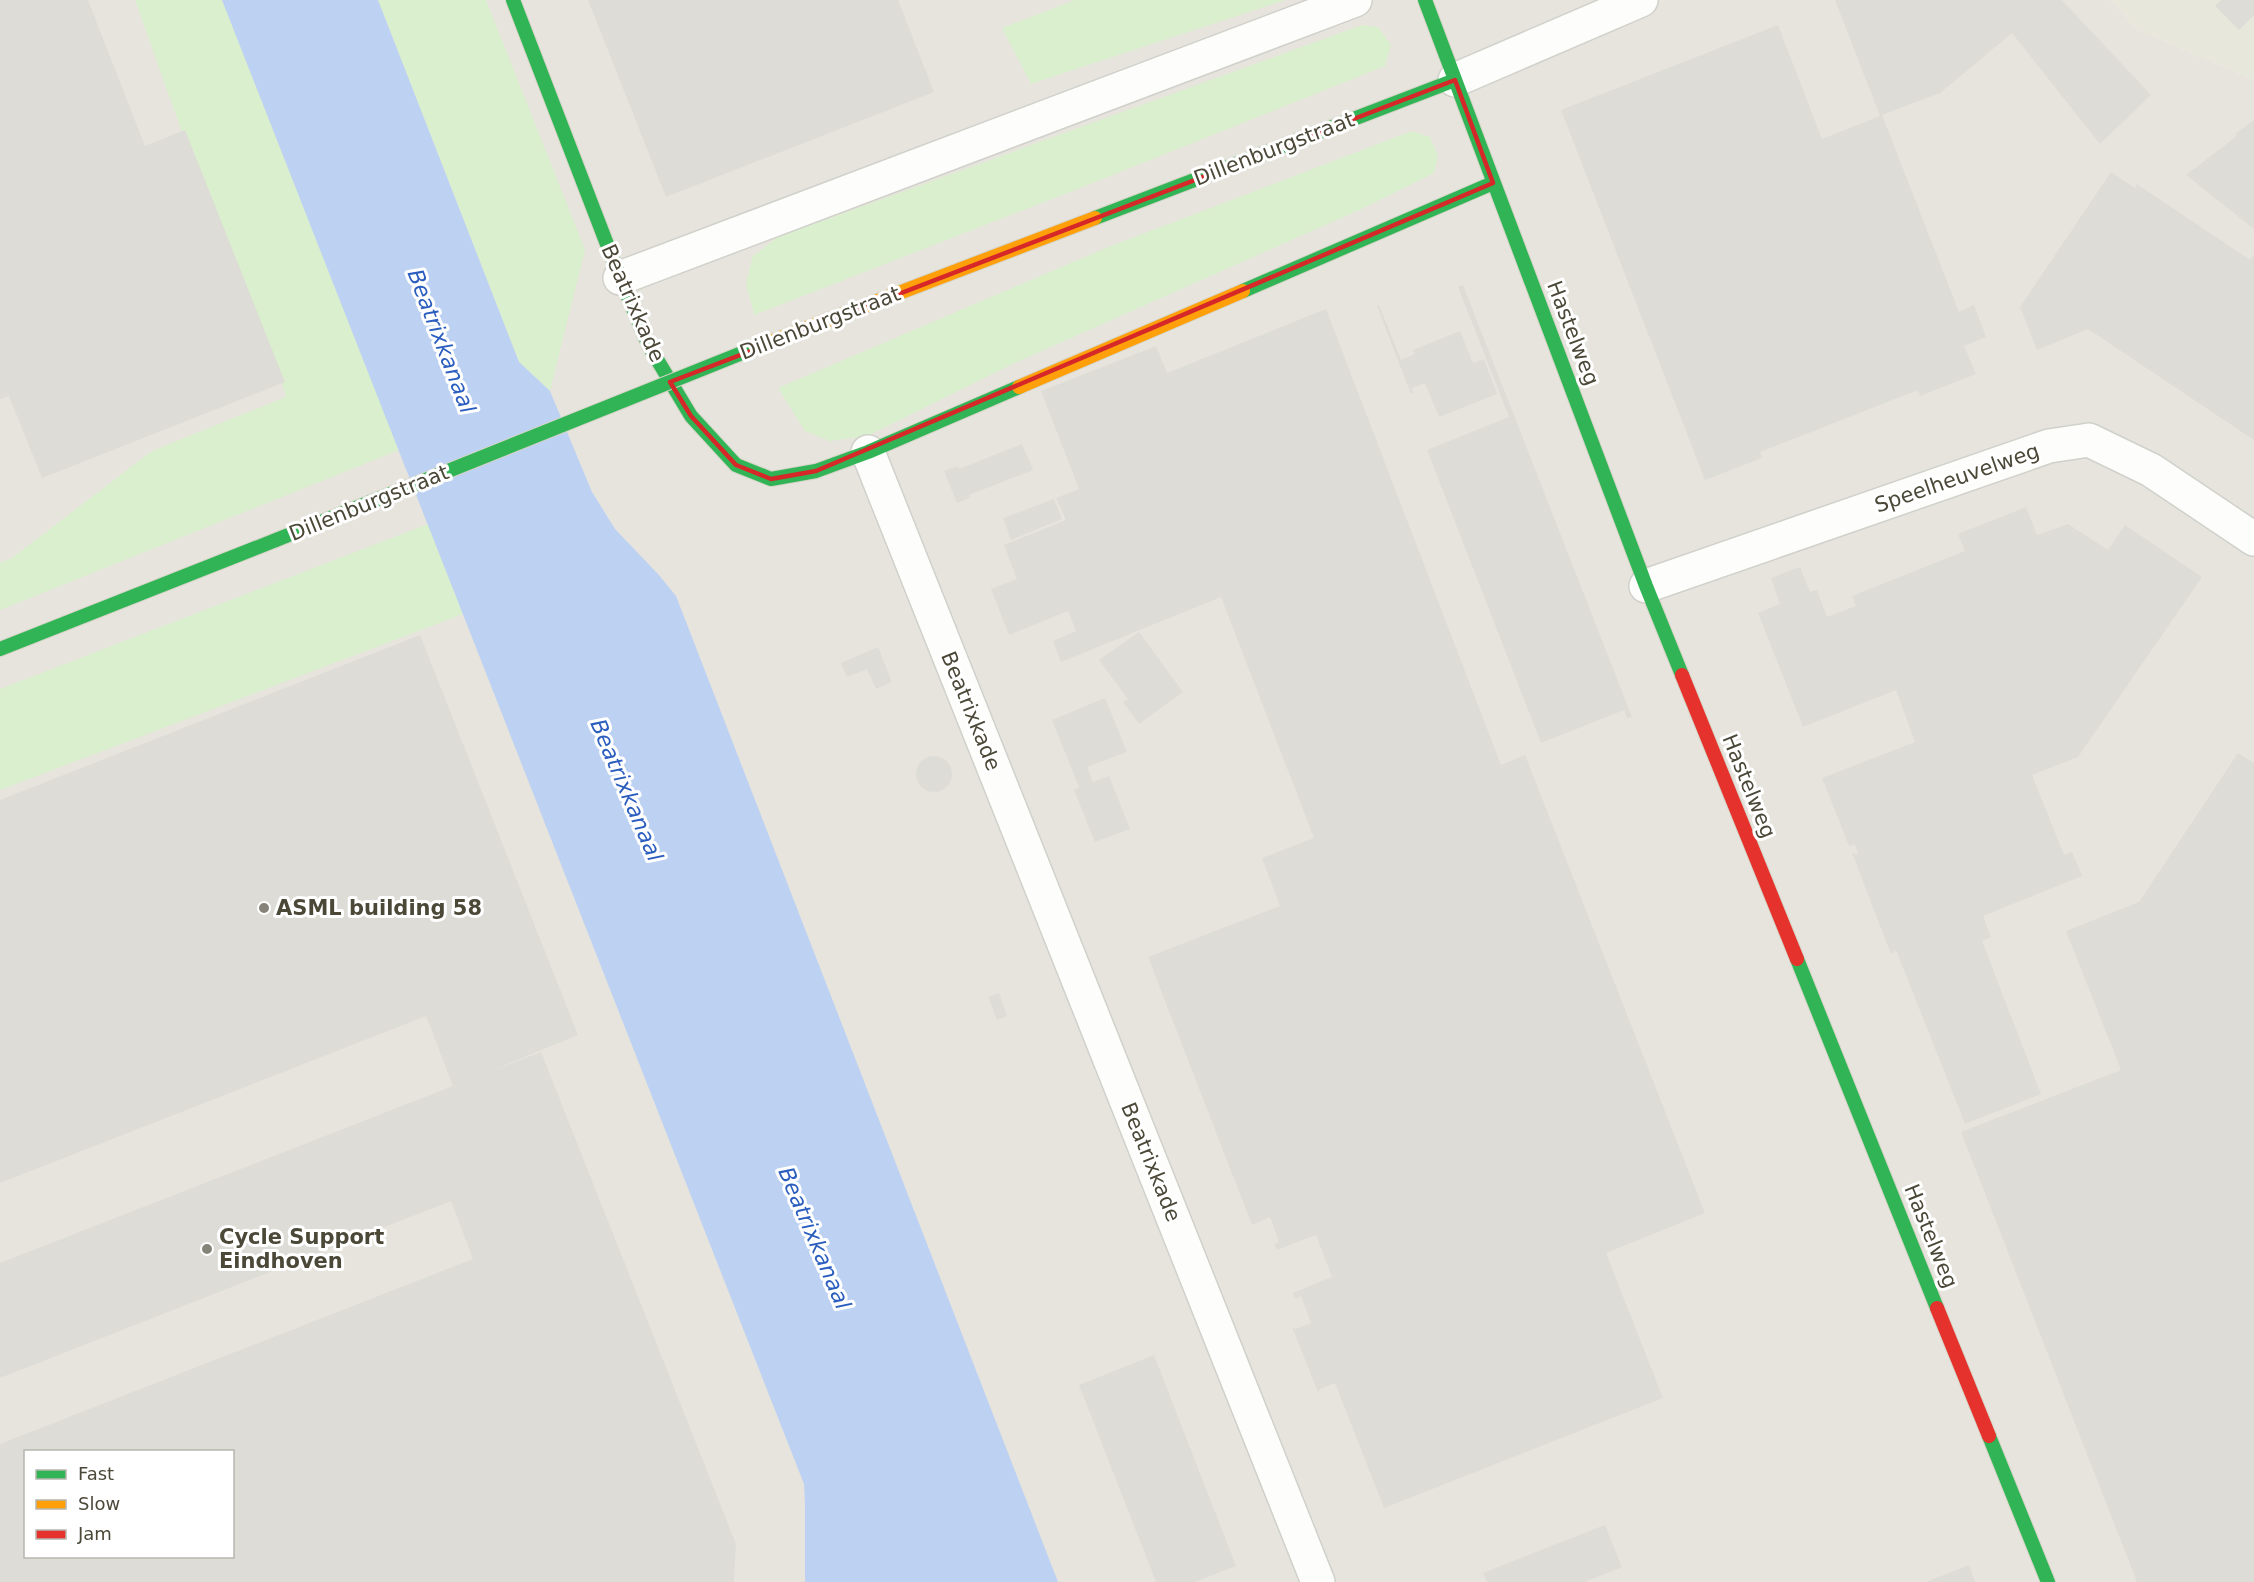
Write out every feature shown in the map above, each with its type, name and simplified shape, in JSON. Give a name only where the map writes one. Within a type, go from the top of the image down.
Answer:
[{"type":"street","name":"Beatrixkade","points":[[513,0],[620,278],[649,346],[691,416],[736,465],[771,479],[816,471],[868,452],[1318,1582]]},
{"type":"street","points":[[620,278],[1355,0]]},
{"type":"street","name":"Hastelweg","points":[[1425,0],[1646,586],[2048,1582]]},
{"type":"street","name":"Dillenburgstraat","points":[[0,649],[747,351],[1455,80],[1641,0]]},
{"type":"street","points":[[868,452],[1494,183]]},
{"type":"street","name":"Speelheuvelweg","points":[[1646,586],[2049,446],[2089,440],[2151,470],[2254,539]]},
{"type":"highlighted area","points":[[1455,80],[1493,183],[816,471],[771,479],[736,465],[691,416],[670,382]]},
{"type":"shaded area","points":[[0,0],[2110,0],[2138,30],[2254,80],[2254,1582],[0,1582]]},
{"type":"shaded area","points":[[2110,0],[2254,0],[2254,80],[2138,30]]},
{"type":"green space","points":[[135,0],[222,0],[399,450],[0,610],[0,563],[12,558],[152,451],[286,397],[280,376],[182,132]]},
{"type":"green space","points":[[378,0],[486,0],[585,250],[550,391],[519,362]]},
{"type":"green space","points":[[1075,0],[1285,0],[1031,84],[1002,28]]},
{"type":"green space","points":[[1362,25],[1378,27],[1391,45],[1385,66],[754,315],[746,283],[753,256],[778,237]]},
{"type":"green space","points":[[1412,131],[1430,137],[1438,156],[1434,173],[1357,211],[1019,361],[867,436],[830,441],[805,431],[778,388],[1106,248]]},
{"type":"green space","points":[[428,524],[463,614],[0,790],[0,689]]},
{"type":"water","name":"Beatrixkanaal","points":[[222,0],[378,0],[519,362],[550,391],[592,492],[615,529],[676,596],[1058,1582],[805,1582],[804,1484]]},
{"type":"building","points":[[0,0],[88,0],[145,146],[185,130],[285,382],[42,478],[9,396],[0,399]]},
{"type":"building","points":[[588,0],[898,0],[934,92],[666,197]]},
{"type":"building","points":[[1835,0],[2062,0],[2151,95],[2100,144],[2012,33],[1940,93],[1882,115],[1959,312],[1974,305],[1986,337],[1964,346],[1976,374],[1920,396],[1918,390],[1760,452],[1762,458],[1705,480],[1561,110],[1778,25],[1822,139],[1880,116]]},
{"type":"building","points":[[2221,0],[2254,0],[2254,15],[2239,30],[2215,6]]},
{"type":"building","points":[[2254,120],[2254,229],[2186,175]]},
{"type":"building","points":[[2111,172],[2135,188],[2137,184],[2250,260],[2254,254],[2254,440],[2088,329],[2037,350],[2020,307]]},
{"type":"building","points":[[1463,285],[1632,717],[1627,718],[1624,710],[1541,743],[1427,450],[1509,417],[1458,287]]},
{"type":"building","points":[[1379,305],[1401,360],[1415,354],[1413,350],[1460,331],[1473,363],[1484,359],[1497,394],[1439,417],[1425,383],[1412,388],[1413,393],[1411,394],[1377,306]]},
{"type":"building","points":[[1326,309],[1501,765],[1525,755],[1705,1213],[1606,1253],[1663,1398],[1384,1508],[1335,1383],[1318,1392],[1292,1327],[1296,1329],[1311,1323],[1301,1296],[1295,1299],[1293,1293],[1332,1277],[1316,1235],[1277,1250],[1274,1244],[1279,1242],[1270,1217],[1252,1225],[1148,957],[1280,906],[1262,858],[1314,838],[1221,597],[1061,662],[1053,641],[1076,631],[1068,611],[1009,635],[991,589],[1017,579],[1004,545],[1066,520],[1056,498],[1079,489],[1041,391],[1156,346],[1167,373]]},
{"type":"building","points":[[1022,444],[1033,470],[969,495],[970,498],[957,503],[944,471],[958,466],[959,469]]},
{"type":"building","points":[[1054,499],[1062,519],[1011,540],[1003,518]]},
{"type":"building","points":[[2026,507],[2037,535],[2068,524],[2108,550],[2125,525],[2202,577],[2078,757],[2032,775],[2064,855],[2072,852],[2082,876],[1983,916],[1991,937],[1982,941],[2041,1094],[1965,1124],[1896,950],[1891,954],[1852,853],[1858,854],[1855,845],[1849,846],[1822,778],[1915,742],[1896,690],[1803,727],[1758,613],[1780,604],[1771,578],[1800,567],[1810,592],[1817,590],[1827,617],[1856,606],[1852,596],[1965,551],[1958,534]]},
{"type":"building","points":[[1139,632],[1183,692],[1139,724],[1123,702],[1128,699],[1099,660]]},
{"type":"building","points":[[420,635],[578,1035],[483,1074],[541,1052],[736,1544],[734,1582],[0,1582],[0,1444],[473,1259],[451,1201],[0,1378],[0,1263],[453,1086],[426,1016],[0,1183],[0,800]]},
{"type":"building","points":[[878,647],[892,682],[876,689],[867,669],[847,677],[841,663]]},
{"type":"building","points":[[1105,698],[1127,752],[1087,767],[1093,782],[1109,776],[1130,829],[1095,842],[1074,790],[1079,787],[1052,720]]},
{"type":"building","points":[[2238,753],[2254,763],[2254,1582],[2137,1582],[1961,1132],[2121,1070],[2066,931],[2139,902]]},
{"type":"building","points":[[934,756],[947,761],[952,774],[947,787],[934,792],[921,787],[916,774],[921,761]]},
{"type":"building","points":[[999,993],[1007,1016],[997,1020],[988,997]]},
{"type":"building","points":[[1154,1355],[1236,1566],[1195,1582],[1156,1582],[1079,1385]]},
{"type":"building","points":[[1605,1525],[1622,1567],[1585,1582],[1487,1582],[1483,1573]]},
{"type":"building","points":[[1969,1565],[1975,1582],[1926,1582]]},
{"type":"traffic: fast","points":[[513,0],[620,278],[649,346],[691,416],[736,465],[771,479],[816,471],[868,452],[1019,387]]},
{"type":"traffic: fast","points":[[1425,0],[1646,586],[1682,675]]},
{"type":"traffic: fast","points":[[1095,218],[1455,80]]},
{"type":"traffic: fast","points":[[1243,291],[1493,183]]},
{"type":"traffic: fast","points":[[276,540],[747,351]]},
{"type":"traffic: fast","points":[[0,649],[276,540]]},
{"type":"traffic: fast","points":[[1797,959],[1937,1308]]},
{"type":"traffic: fast","points":[[1989,1436],[2048,1582]]},
{"type":"traffic: slow","points":[[747,351],[1095,218]]},
{"type":"traffic: slow","points":[[1019,387],[1243,291]]},
{"type":"traffic: jam","points":[[1682,675],[1797,959]]},
{"type":"traffic: jam","points":[[1937,1308],[1989,1436]]},
{"type":"place","name":"ASML building 58","points":[[264,908]]},
{"type":"place","name":"Cycle Support Eindhoven","points":[[207,1249]]}]
